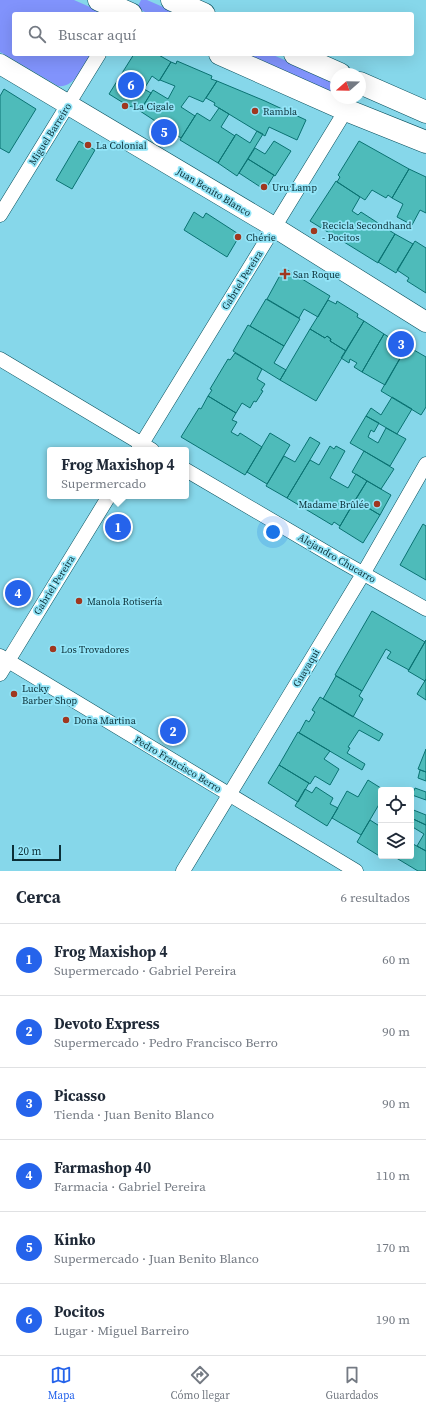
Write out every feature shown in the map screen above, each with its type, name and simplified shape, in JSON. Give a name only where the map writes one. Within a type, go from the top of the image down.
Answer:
[{"type":"main road","points":[[99,0],[124,12]]},
{"type":"main road","points":[[172,0],[199,12]]},
{"type":"main road","points":[[224,56],[346,110],[426,142]]},
{"type":"main road","points":[[300,56],[330,70]]},
{"type":"main road","points":[[366,86],[426,112]]},
{"type":"main road","points":[[346,110],[356,102],[369,104],[426,129]]},
{"type":"street","name":"Miguel Barreiro","points":[[0,215],[98,56]]},
{"type":"street","name":"Juan Benito Blanco","points":[[0,64],[274,227],[426,322]]},
{"type":"street","name":"Gabriel Pereira","points":[[145,447],[274,227],[346,110]]},
{"type":"street","points":[[0,359],[142,447]]},
{"type":"street","name":"Guayaqui","points":[[183,871],[230,796],[363,574],[426,464]]},
{"type":"street","name":"Alejandro Chucarro","points":[[189,472],[363,574],[426,609]]},
{"type":"street","name":"Gabriel Pereira","points":[[0,674],[4,659],[107,499]]},
{"type":"street","name":"Pedro Francisco Berro","points":[[4,659],[356,871]]},
{"type":"shaded area","points":[[0,0],[74,0],[100,12],[12,12],[12,56],[90,56],[74,80],[64,86],[58,86],[0,52]]},
{"type":"shaded area","points":[[141,0],[147,0],[174,12],[145,12],[137,8]]},
{"type":"shaded area","points":[[245,56],[275,56],[330,80],[330,93]]},
{"type":"building","points":[[133,56],[160,56],[171,62],[159,81],[152,76],[144,89],[151,93],[140,111],[131,106],[130,107],[109,94]]},
{"type":"building","points":[[177,61],[212,76],[211,79],[217,81],[203,102],[189,96],[181,107],[195,116],[181,138],[140,111],[153,90],[168,99],[175,86],[160,80],[171,62],[176,64]]},
{"type":"building","name":"Rambla","points":[[217,81],[306,120],[297,140],[269,127],[265,136],[214,105],[215,103],[206,98]]},
{"type":"building","points":[[4,89],[36,109],[9,153],[0,148],[0,96]]},
{"type":"building","points":[[219,108],[229,114],[221,127],[235,136],[218,163],[180,140],[197,113],[210,121]]},
{"type":"building","points":[[257,131],[263,134],[237,176],[218,163],[236,134],[250,143]]},
{"type":"building","points":[[79,141],[95,150],[72,189],[56,180]]},
{"type":"building","points":[[274,141],[291,151],[275,176],[248,159],[255,148],[265,154]]},
{"type":"building","points":[[359,141],[409,169],[392,198],[388,195],[386,198],[372,190],[365,200],[337,182],[340,177],[338,175]]},
{"type":"building","points":[[248,159],[274,175],[265,190],[239,173]]},
{"type":"building","points":[[409,169],[426,177],[426,213],[420,210],[412,225],[397,217],[403,204],[392,198]]},
{"type":"building","points":[[336,181],[360,197],[352,211],[358,215],[361,212],[395,234],[378,263],[310,221]]},
{"type":"building","points":[[194,212],[203,218],[206,213],[240,235],[227,257],[184,230]]},
{"type":"building","points":[[395,234],[413,244],[396,273],[378,262]]},
{"type":"building","points":[[415,241],[426,248],[426,293],[407,281],[409,278],[397,270]]},
{"type":"building","points":[[284,268],[330,296],[318,317],[304,309],[299,318],[267,299]]},
{"type":"building","points":[[266,299],[300,319],[284,346],[250,326]]},
{"type":"building","points":[[328,300],[336,304],[337,301],[358,314],[357,317],[364,321],[346,351],[330,341],[331,339],[327,336],[325,338],[310,329]]},
{"type":"building","points":[[364,321],[384,334],[362,372],[354,367],[357,363],[350,359],[349,363],[341,358]]},
{"type":"building","points":[[248,325],[284,346],[274,363],[286,370],[280,380],[233,351]]},
{"type":"building","points":[[310,329],[325,338],[327,336],[331,339],[330,341],[346,351],[316,401],[280,380]]},
{"type":"building","points":[[384,334],[406,348],[385,385],[362,372]]},
{"type":"building","points":[[407,346],[426,357],[426,407],[421,415],[381,391]]},
{"type":"building","points":[[235,353],[262,369],[257,379],[265,384],[261,390],[263,391],[250,408],[242,403],[236,413],[208,396],[212,390],[210,389],[228,359],[230,360]]},
{"type":"building","points":[[208,396],[236,413],[232,420],[237,422],[231,432],[238,436],[240,433],[262,447],[245,475],[181,437],[199,408],[201,409]]},
{"type":"building","points":[[392,397],[412,409],[397,434],[366,416],[371,408],[381,415]]},
{"type":"building","points":[[366,416],[379,423],[374,432],[371,430],[368,437],[378,443],[386,428],[406,439],[390,466],[350,443]]},
{"type":"building","points":[[270,433],[290,445],[267,484],[247,472]]},
{"type":"building","points":[[310,437],[320,443],[287,498],[266,486],[284,456],[295,462]]},
{"type":"building","points":[[330,446],[334,449],[336,446],[345,451],[330,478],[348,488],[356,474],[367,481],[340,526],[334,522],[332,525],[287,498],[310,460],[319,465]]},
{"type":"building","points":[[364,451],[394,469],[381,489],[352,472]]},
{"type":"building","points":[[367,481],[391,495],[380,515],[355,500]]},
{"type":"building","points":[[355,500],[380,515],[363,543],[339,528]]},
{"type":"building","points":[[423,524],[426,526],[426,580],[400,565]]},
{"type":"building","points":[[372,611],[425,642],[409,670],[387,658],[391,652],[386,649],[362,691],[335,675]]},
{"type":"building","points":[[426,640],[426,679],[425,681],[408,671]]},
{"type":"building","points":[[336,676],[362,691],[359,696],[363,699],[353,717],[323,699]]},
{"type":"building","points":[[426,679],[426,700],[417,694]]},
{"type":"building","points":[[320,697],[383,734],[379,741],[359,730],[348,747],[350,748],[347,753],[365,764],[362,770],[299,733],[306,720],[309,722],[315,712],[312,710]]},
{"type":"building","points":[[298,732],[330,751],[324,759],[339,769],[330,785],[315,776],[310,784],[279,765]]},
{"type":"building","points":[[426,749],[426,772],[418,769]]},
{"type":"building","points":[[279,765],[309,783],[298,802],[268,783]]},
{"type":"building","points":[[420,770],[426,772],[426,781],[418,778]]},
{"type":"building","points":[[368,780],[379,787],[378,806],[361,835],[332,818],[347,791],[358,797]]},
{"type":"building","points":[[316,787],[333,798],[330,804],[338,808],[327,826],[295,806],[305,789],[312,793]]},
{"type":"building","points":[[415,788],[426,792],[426,800],[414,796]]},
{"type":"building","points":[[414,810],[426,815],[426,825],[414,819]]},
{"type":"building","points":[[414,819],[426,825],[426,851],[417,846],[424,834],[414,828]]},
{"type":"building","points":[[370,820],[378,825],[378,855],[357,842]]},
{"type":"building","points":[[414,845],[426,851],[426,871],[418,871],[398,859],[414,859]]},
{"type":"place","name":"Pocitos","points":[[131,85]]},
{"type":"place","name":"La Cigale","points":[[125,106]]},
{"type":"place","name":"Rambla","points":[[255,111]]},
{"type":"place","name":"Kinko","points":[[164,132]]},
{"type":"place","name":"La Colonial","points":[[88,145]]},
{"type":"place","name":"Uru Lamp","points":[[264,187]]},
{"type":"place","name":"Recicla Secondhand - Pocitos","points":[[314,231]]},
{"type":"place","name":"Chérie","points":[[238,237]]},
{"type":"place","name":"San Roque","points":[[285,274]]},
{"type":"place","name":"Picasso","points":[[401,344]]},
{"type":"place","name":"Madame Brûlée","points":[[377,504]]},
{"type":"place","name":"Frog Maxishop 4","points":[[118,527]]},
{"type":"place","name":"Farmashop 40","points":[[18,593]]},
{"type":"place","name":"Manola Rotisería","points":[[79,601]]},
{"type":"place","name":"Los Trovadores","points":[[53,649]]},
{"type":"place","name":"Lucky Barber Shop","points":[[14,694]]},
{"type":"place","name":"Doña Martina","points":[[66,720]]},
{"type":"place","name":"Devoto Express","points":[[173,731]]}]
